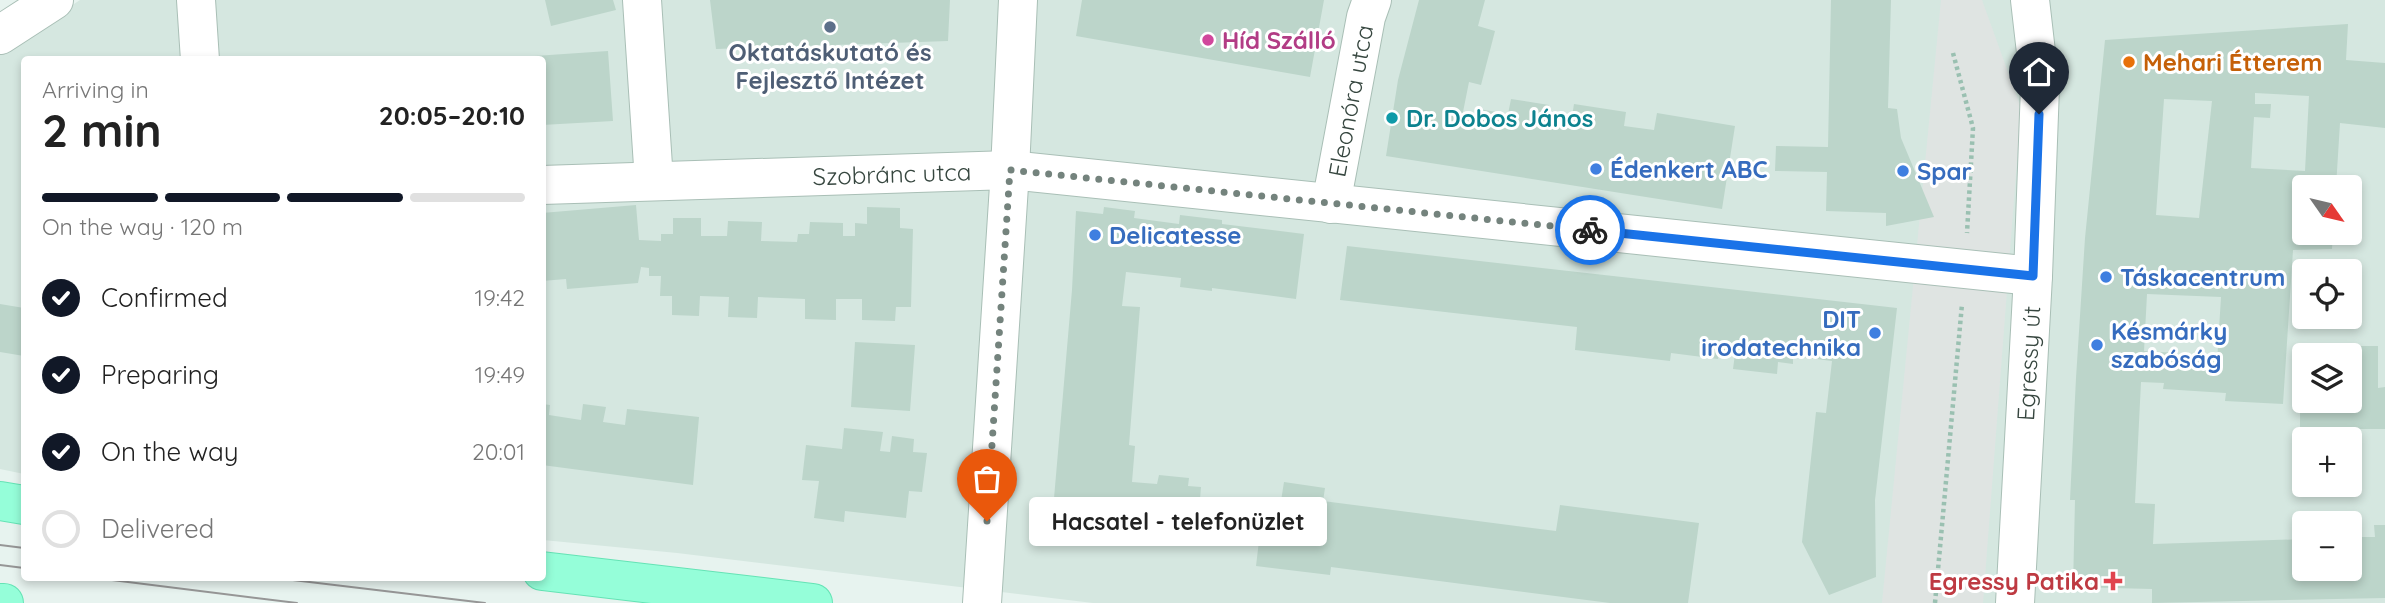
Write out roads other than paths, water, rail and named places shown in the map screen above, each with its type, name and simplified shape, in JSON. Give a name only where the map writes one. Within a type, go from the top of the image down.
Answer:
[{"type":"main road","points":[[0,501],[21,504]]},
{"type":"main road","points":[[546,572],[813,603]]},
{"type":"street","points":[[0,36],[54,0]]},
{"type":"street","points":[[196,0],[200,56]]},
{"type":"street","points":[[642,0],[654,181]]},
{"type":"street","points":[[982,603],[1010,170],[1018,0]]},
{"type":"street","name":"Eleonóra utca","points":[[1331,204],[1366,17],[1372,0]]},
{"type":"street","name":"Egressy út","points":[[2015,603],[2033,276],[2040,87],[2030,0]]},
{"type":"street","name":"Szobránc utca","points":[[546,185],[1010,170],[2033,276]]},
{"type":"tram line","points":[[0,545],[21,548]]},
{"type":"tram line","points":[[0,565],[21,568]]},
{"type":"tram line","points":[[120,581],[297,603]]},
{"type":"tram line","points":[[301,581],[485,603]]},
{"type":"place","name":"Oktatáskutató és Fejlesztő Intézet","points":[[830,27]]},
{"type":"place","name":"Híd Szálló","points":[[1208,40]]},
{"type":"place","name":"Mehari Étterem","points":[[2129,62]]},
{"type":"place","name":"Dr. Dobos János","points":[[1392,118]]},
{"type":"place","name":"Édenkert ABC","points":[[1596,169]]},
{"type":"place","name":"Spar","points":[[1903,171]]},
{"type":"place","name":"Delicatesse","points":[[1095,235]]},
{"type":"place","name":"Táskacentrum","points":[[2106,277]]},
{"type":"place","name":"DIT irodatechnika","points":[[1875,333]]},
{"type":"place","name":"Késmárky szabóság","points":[[2097,345]]},
{"type":"place","name":"Hacsatel - telefonüzlet","points":[[987,521]]},
{"type":"place","name":"Egressy Patika","points":[[2113,581]]}]
